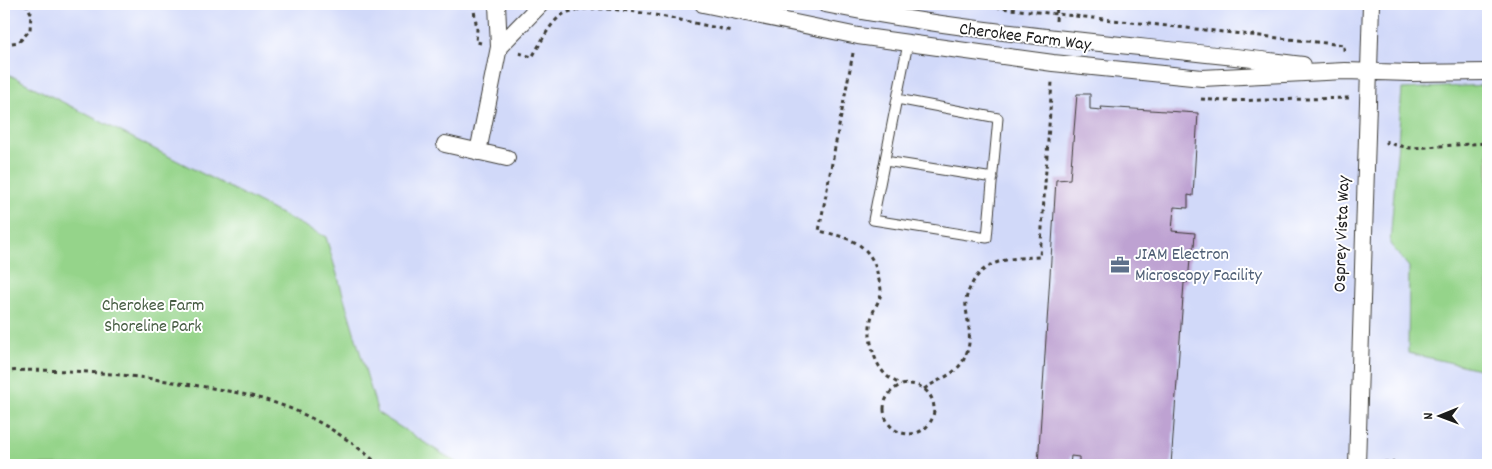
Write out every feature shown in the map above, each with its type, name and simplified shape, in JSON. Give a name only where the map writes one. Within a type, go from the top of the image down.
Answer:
[{"type":"street","points":[[478,152],[499,47],[497,4]]},
{"type":"street","points":[[499,47],[541,4]]},
{"type":"street","name":"Cherokee Farm Way","points":[[703,4],[858,36],[908,44],[1053,63],[1202,78],[1344,71],[1410,74],[1488,72]]},
{"type":"street","name":"Cherokee Farm Way","points":[[825,4],[1056,38],[1205,53],[1344,71]]},
{"type":"street","name":"Osprey Vista Way","points":[[1357,464],[1371,4]]},
{"type":"street","points":[[445,144],[507,158]]},
{"type":"lane","points":[[897,99],[998,118],[987,238],[873,220],[885,161],[897,99],[908,44]]},
{"type":"lane","points":[[885,161],[992,178]]},
{"type":"path","points":[[4,44],[19,42],[30,30],[32,21],[27,4],[50,6],[63,4]]},
{"type":"path","points":[[964,4],[1056,15]]},
{"type":"path","points":[[858,36],[819,231],[857,241],[864,247],[876,267],[881,290],[870,324],[872,344],[879,366],[887,376],[901,385]]},
{"type":"path","points":[[924,389],[956,371],[966,355],[970,329],[966,301],[968,291],[980,270],[1003,261],[1040,257],[1052,83]]},
{"type":"path","points":[[1387,133],[1386,143],[1410,148],[1488,143]]},
{"type":"path","points":[[4,371],[48,369],[144,377],[215,388],[272,402],[313,419],[359,447],[379,465]]},
{"type":"path","points":[[909,383],[924,389],[933,402],[932,418],[921,430],[905,433],[891,426],[884,411],[888,395],[901,385],[909,383]]},
{"type":"path","points":[[1357,464],[1488,465]]},
{"type":"shaded area","points":[[4,4],[1488,4],[1488,85],[1402,90],[1390,244],[1409,267],[1408,353],[1488,371],[1488,465],[460,465],[378,413],[326,237],[4,72]]},
{"type":"green space","name":"Cherokee Farm Shoreline Park","points":[[4,72],[326,237],[378,413],[460,465],[4,465]]},
{"type":"green space","points":[[1488,85],[1488,371],[1408,353],[1409,267],[1390,244],[1402,89]]},
{"type":"building","name":"JIAM Electron Microscopy Facility","points":[[1077,94],[1090,94],[1090,109],[1102,110],[1101,107],[1198,113],[1193,196],[1188,195],[1188,208],[1174,207],[1172,231],[1195,233],[1194,247],[1191,248],[1188,282],[1184,283],[1171,465],[1079,465],[1079,457],[1071,456],[1070,465],[1038,465],[1056,180],[1070,179]]},
{"type":"place","name":"JIAM Electron Microscopy Facility","points":[[1120,265]]}]
